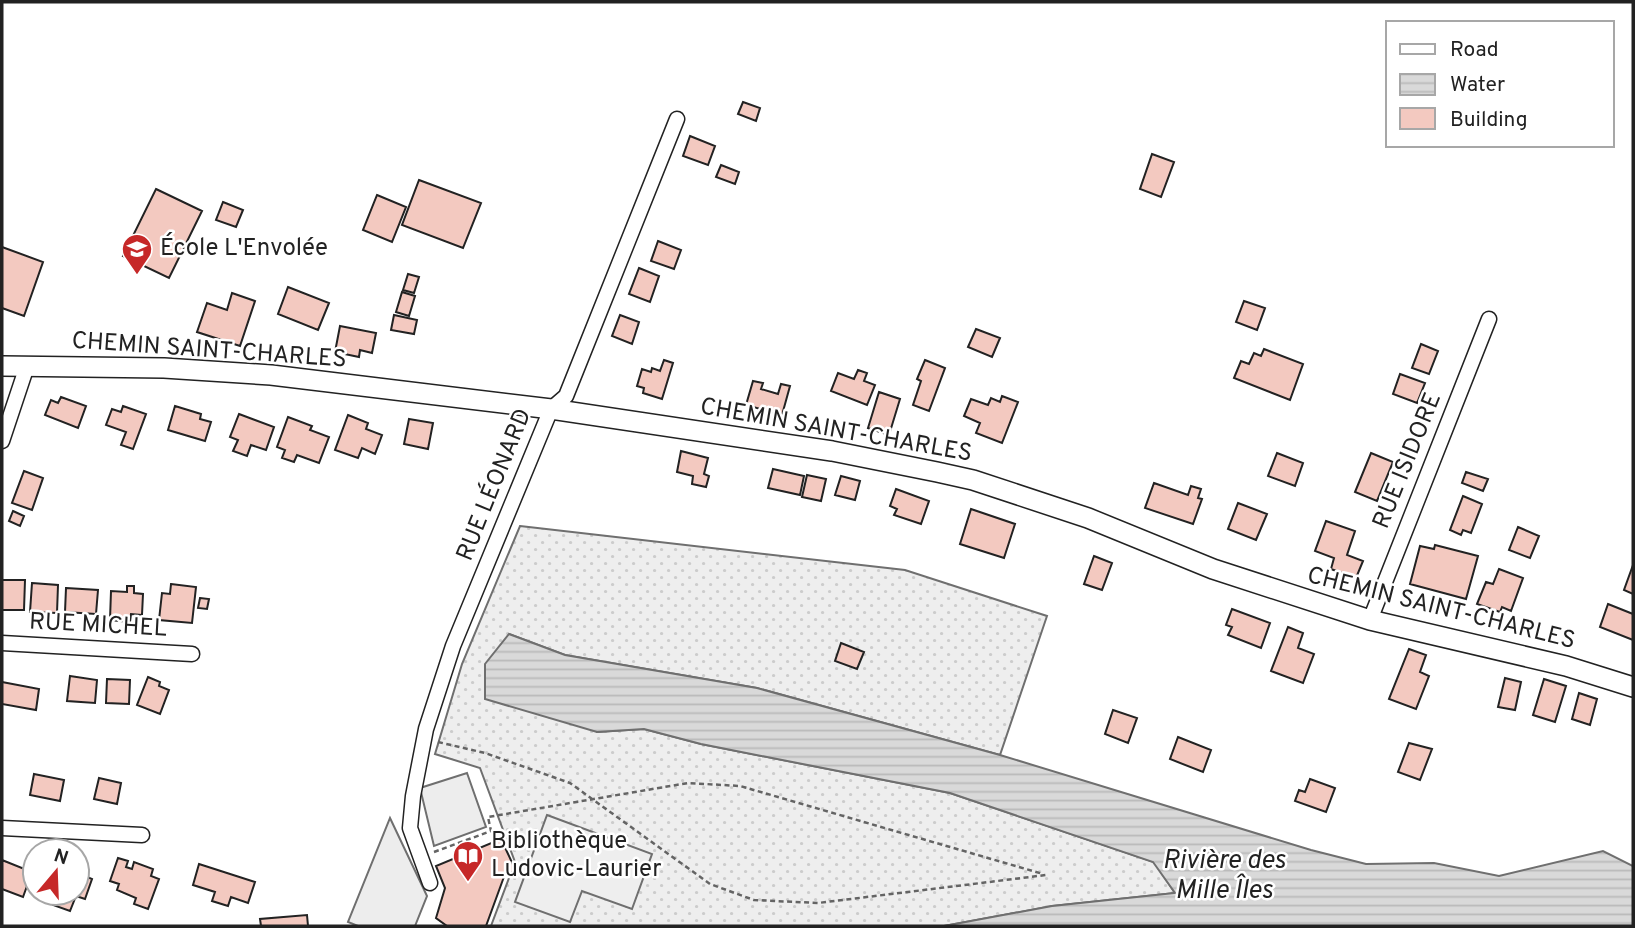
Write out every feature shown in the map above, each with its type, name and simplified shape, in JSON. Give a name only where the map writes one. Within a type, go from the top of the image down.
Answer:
[{"type":"main road","name":"CHEMIN SAINT-CHARLES","points":[[2,366],[164,368],[271,375],[551,409],[832,451],[973,480],[1088,518],[1213,569],[1370,620],[1566,666],[1633,687]]},
{"type":"street","name":"RUE LÉONARD","points":[[430,883],[410,828],[413,796],[424,738],[453,646],[551,409],[566,396],[677,119]]},
{"type":"street","name":"RUE ISIDORE","points":[[1370,620],[1489,319]]},
{"type":"street","points":[[2,441],[27,366]]},
{"type":"street","name":"RUE MICHEL","points":[[2,643],[191,654]]},
{"type":"street","points":[[2,828],[142,835]]},
{"type":"path","points":[[421,857],[491,831],[488,817],[593,801],[688,783],[740,786],[1046,875],[818,903],[754,900],[710,884],[593,801],[570,783],[485,752],[424,738]]},
{"type":"shaded area","points":[[520,526],[905,570],[1047,616],[1000,755],[757,688],[565,655],[509,634],[597,732],[644,729],[701,744],[950,793],[1154,862],[1175,893],[1052,906],[944,926],[491,926],[515,862],[480,768],[435,754],[462,664]]},
{"type":"shaded area","points":[[467,773],[486,827],[434,846],[420,788]]},
{"type":"shaded area","points":[[547,815],[652,854],[632,909],[582,891],[570,922],[515,902]]},
{"type":"shaded area","points":[[390,818],[427,896],[415,926],[358,926],[348,922]]},
{"type":"water","name":"Rivière des Mille Îles","points":[[509,634],[565,655],[757,688],[1000,755],[1311,850],[1366,864],[1434,863],[1499,876],[1603,851],[1633,866],[1633,926],[944,926],[1052,906],[1175,893],[1153,862],[950,793],[701,744],[644,729],[597,732],[485,699],[485,664]]},
{"type":"building","points":[[743,102],[760,108],[756,121],[738,114]]},
{"type":"building","points":[[690,136],[715,146],[708,165],[683,156]]},
{"type":"building","points":[[1152,154],[1174,162],[1161,197],[1140,189]]},
{"type":"building","points":[[721,165],[739,172],[735,184],[716,177]]},
{"type":"building","points":[[419,180],[481,203],[463,248],[402,225]]},
{"type":"building","points":[[156,189],[202,211],[169,278],[123,256]]},
{"type":"building","points":[[377,195],[406,207],[392,242],[363,230]]},
{"type":"building","points":[[223,202],[243,210],[236,227],[216,220]]},
{"type":"building","points":[[658,241],[681,250],[674,269],[651,261]]},
{"type":"building","points":[[2,247],[43,262],[24,316],[2,308]]},
{"type":"building","points":[[639,268],[659,276],[650,302],[629,294]]},
{"type":"building","points":[[408,274],[419,277],[414,293],[403,290]]},
{"type":"building","points":[[288,287],[329,303],[318,330],[278,314]]},
{"type":"building","points":[[402,292],[415,296],[409,316],[396,312]]},
{"type":"building","points":[[232,293],[255,301],[240,346],[197,332],[207,303],[227,310]]},
{"type":"building","points":[[1244,301],[1265,308],[1257,330],[1236,322]]},
{"type":"building","points":[[394,315],[417,320],[414,334],[391,330]]},
{"type":"building","points":[[620,315],[639,322],[632,344],[612,336]]},
{"type":"building","points":[[340,326],[376,333],[372,353],[360,350],[359,357],[335,352]]},
{"type":"building","points":[[976,329],[1000,338],[992,357],[968,347]]},
{"type":"building","points":[[1421,344],[1438,351],[1429,374],[1412,368]]},
{"type":"building","points":[[1264,349],[1303,364],[1290,400],[1234,378],[1241,361],[1249,364],[1254,353],[1261,356]]},
{"type":"building","points":[[664,360],[673,363],[662,399],[643,393],[644,388],[637,386],[642,369],[660,371]]},
{"type":"building","points":[[925,360],[945,368],[929,411],[913,405],[921,381],[917,379]]},
{"type":"building","points":[[858,370],[867,373],[864,381],[875,385],[867,405],[831,391],[838,373],[854,379]]},
{"type":"building","points":[[1400,374],[1425,383],[1417,403],[1393,394]]},
{"type":"building","points":[[753,381],[763,383],[761,389],[778,394],[781,384],[790,386],[782,415],[746,405]]},
{"type":"building","points":[[879,392],[900,399],[889,435],[868,428]]},
{"type":"building","points":[[1002,396],[1018,402],[1002,443],[976,433],[980,423],[964,416],[971,399],[988,405],[991,398],[1000,402]]},
{"type":"building","points":[[61,397],[86,406],[78,428],[45,415],[51,400],[58,403]]},
{"type":"building","points":[[123,406],[146,414],[133,449],[121,445],[126,432],[106,425],[112,409],[121,412]]},
{"type":"building","points":[[175,406],[201,414],[200,419],[211,422],[205,441],[168,430]]},
{"type":"building","points":[[239,414],[274,427],[266,450],[251,445],[247,456],[233,451],[238,440],[230,437]]},
{"type":"building","points":[[348,415],[368,423],[366,429],[382,435],[375,454],[362,448],[358,458],[335,450]]},
{"type":"building","points":[[288,417],[312,426],[310,430],[329,437],[319,463],[297,455],[294,462],[282,458],[285,450],[277,447]]},
{"type":"building","points":[[409,419],[433,423],[428,449],[404,444]]},
{"type":"building","points":[[681,451],[708,458],[704,474],[709,476],[706,487],[692,484],[693,476],[677,472]]},
{"type":"building","points":[[1277,453],[1303,463],[1295,486],[1268,476]]},
{"type":"building","points":[[1371,453],[1393,462],[1377,501],[1355,492]]},
{"type":"building","points":[[773,469],[804,476],[800,495],[768,488]]},
{"type":"building","points":[[24,471],[43,478],[32,510],[12,503]]},
{"type":"building","points":[[1466,472],[1488,479],[1483,491],[1462,483]]},
{"type":"building","points":[[807,475],[826,479],[821,501],[802,497]]},
{"type":"building","points":[[841,476],[860,481],[855,500],[835,495]]},
{"type":"building","points":[[1154,483],[1188,495],[1191,486],[1201,489],[1198,498],[1202,499],[1193,524],[1145,508]]},
{"type":"building","points":[[896,489],[929,501],[921,524],[894,515],[897,509],[890,506]]},
{"type":"building","points":[[1463,496],[1482,504],[1471,533],[1463,530],[1461,535],[1450,530]]},
{"type":"building","points":[[1238,503],[1267,514],[1256,540],[1228,529]]},
{"type":"building","points":[[971,509],[1015,524],[1004,558],[960,544]]},
{"type":"building","points":[[13,511],[24,516],[20,526],[9,521]]},
{"type":"building","points":[[1326,521],[1355,531],[1347,555],[1363,561],[1356,578],[1331,569],[1334,558],[1315,551]]},
{"type":"building","points":[[1518,527],[1539,536],[1530,558],[1509,550]]},
{"type":"building","points":[[1435,545],[1478,556],[1466,599],[1410,584],[1420,546],[1434,549]]},
{"type":"building","points":[[1094,556],[1112,563],[1102,590],[1084,584]]},
{"type":"building","points":[[1633,565],[1633,594],[1624,590]]},
{"type":"building","points":[[1499,569],[1523,578],[1511,611],[1502,607],[1500,612],[1477,604],[1486,582],[1493,584]]},
{"type":"building","points":[[2,580],[25,580],[24,610],[2,610]]},
{"type":"building","points":[[32,583],[58,585],[57,613],[30,612]]},
{"type":"building","points":[[171,584],[196,587],[192,623],[159,620],[162,593],[170,594]]},
{"type":"building","points":[[127,586],[134,586],[134,593],[143,594],[142,615],[131,614],[130,622],[110,620],[111,591],[127,592]]},
{"type":"building","points":[[66,588],[98,590],[96,614],[65,612]]},
{"type":"building","points":[[200,598],[209,599],[207,609],[198,608]]},
{"type":"building","points":[[1608,604],[1633,614],[1633,640],[1600,627]]},
{"type":"building","points":[[1232,609],[1270,623],[1261,648],[1228,635],[1232,627],[1226,625]]},
{"type":"building","points":[[1288,627],[1303,633],[1298,648],[1314,654],[1303,683],[1271,671]]},
{"type":"building","points":[[841,643],[864,652],[857,669],[835,661]]},
{"type":"building","points":[[1409,649],[1426,655],[1420,672],[1429,676],[1416,709],[1389,699]]},
{"type":"building","points":[[70,676],[97,680],[95,703],[67,701]]},
{"type":"building","points":[[148,677],[169,690],[160,714],[137,705]]},
{"type":"building","points":[[1505,678],[1521,682],[1515,710],[1498,707]]},
{"type":"building","points":[[107,679],[130,680],[129,704],[106,703]]},
{"type":"building","points":[[1544,679],[1566,686],[1555,722],[1533,715]]},
{"type":"building","points":[[2,682],[39,689],[36,710],[2,704]]},
{"type":"building","points":[[1579,693],[1597,699],[1590,725],[1572,719]]},
{"type":"building","points":[[1113,710],[1137,718],[1128,743],[1105,734]]},
{"type":"building","points":[[1178,737],[1211,750],[1203,772],[1170,759]]},
{"type":"building","points":[[1409,743],[1432,749],[1420,780],[1398,772]]},
{"type":"building","points":[[34,774],[64,780],[60,801],[30,795]]},
{"type":"building","points":[[99,778],[121,783],[117,804],[94,799]]},
{"type":"building","points":[[1310,779],[1335,788],[1326,812],[1295,801],[1299,790],[1305,792]]},
{"type":"building","points":[[501,839],[516,871],[505,874],[486,926],[447,926],[436,918],[445,888],[436,866]]},
{"type":"building","points":[[118,858],[128,861],[126,867],[132,869],[134,862],[153,869],[151,876],[159,879],[148,909],[134,904],[136,898],[117,890],[119,884],[110,881]]},
{"type":"building","points":[[2,860],[21,868],[21,896],[2,889]]},
{"type":"building","points":[[199,864],[255,882],[248,903],[231,897],[228,906],[212,901],[215,892],[193,885]]},
{"type":"building","points":[[307,915],[308,926],[261,926],[260,919]]},
{"type":"place","name":"École L'Envolée","points":[[137,276]]},
{"type":"place","name":"Bibliothèque Ludovic-Laurier","points":[[468,883]]}]
